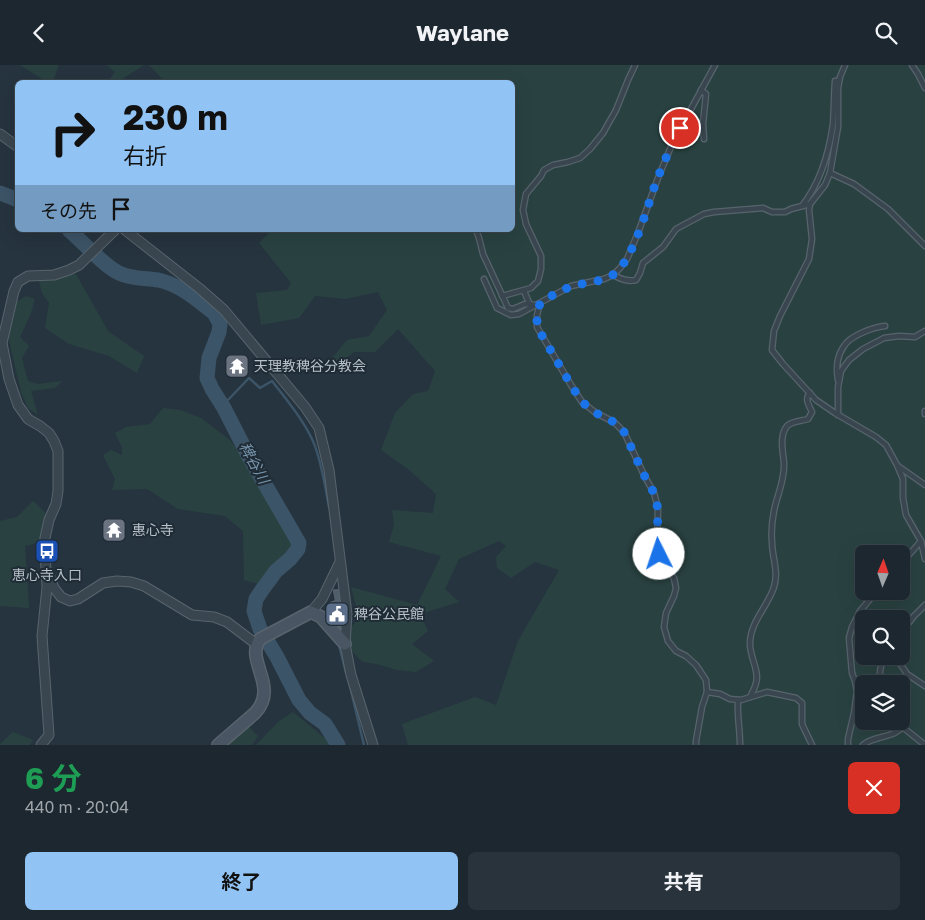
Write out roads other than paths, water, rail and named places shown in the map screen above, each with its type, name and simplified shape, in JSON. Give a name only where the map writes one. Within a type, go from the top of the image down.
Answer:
[{"type":"main road","points":[[218,745],[255,713],[263,702],[264,688],[255,653],[258,641],[311,612],[321,617],[345,644]]},
{"type":"street","points":[[0,134],[15,145]]},
{"type":"street","points":[[40,745],[49,735],[42,636],[47,587],[44,553],[49,520],[56,504],[58,491],[58,451],[49,433],[28,419],[18,405],[9,379],[2,343],[14,291],[18,282],[28,276],[54,275],[79,265],[113,232]]},
{"type":"street","points":[[128,232],[224,310],[305,407],[319,428],[329,469],[347,614],[345,644],[351,675],[373,745]]},
{"type":"street","points":[[311,612],[322,599],[340,562]]},
{"type":"street","points":[[46,570],[51,575],[54,588],[61,597],[70,601],[78,599],[103,583],[131,582],[144,586],[192,615],[214,617],[227,622],[258,641]]},
{"type":"lane","points":[[502,296],[531,288],[538,281],[541,269],[541,256],[526,224],[523,210],[526,194],[544,170],[553,165],[580,158],[590,149],[603,133],[616,110],[635,65]]},
{"type":"lane","points":[[484,279],[497,309],[511,315],[519,314],[571,287],[613,275],[627,259],[673,142],[715,65]]},
{"type":"lane","points":[[845,65],[839,81],[838,127],[830,173],[810,204],[812,239],[809,259],[774,331],[772,350],[816,400],[886,445],[903,479],[903,498],[906,515],[921,541],[925,559]]},
{"type":"lane","points":[[912,65],[925,87]]},
{"type":"lane","points":[[802,206],[811,194],[820,175],[829,147],[833,123],[835,81],[839,81]]},
{"type":"lane","points":[[701,90],[706,94],[703,124],[704,139]]},
{"type":"lane","points":[[830,173],[854,184],[888,209],[925,246]]},
{"type":"lane","points":[[613,275],[622,279],[636,280],[643,263],[663,247],[676,229],[704,214],[763,208],[780,213],[810,204]]},
{"type":"lane","points":[[477,232],[483,254],[508,308],[513,309],[536,304]]},
{"type":"lane","points":[[524,291],[536,304],[537,327],[571,385],[582,402],[596,413],[614,422],[624,432],[654,493],[658,509],[657,543],[659,554],[674,578],[676,588],[666,613],[664,627],[668,641],[676,651],[686,656],[696,665],[706,680],[707,692],[696,745]]},
{"type":"lane","points":[[838,415],[838,358],[844,345],[870,329],[885,326]]},
{"type":"lane","points":[[838,384],[842,371],[849,359],[863,349],[884,338],[899,336],[915,337],[925,331]]},
{"type":"lane","points":[[750,697],[757,677],[751,655],[750,642],[756,621],[774,587],[776,576],[772,531],[774,511],[784,474],[783,435],[788,425],[808,419],[812,412],[807,399],[810,393]]},
{"type":"lane","points":[[897,465],[925,485]]},
{"type":"lane","points":[[910,554],[921,541]]},
{"type":"lane","points":[[848,745],[857,691],[852,673],[849,638],[860,611],[869,600]]},
{"type":"lane","points":[[910,622],[925,605]]},
{"type":"lane","points":[[901,665],[907,674],[925,686]]},
{"type":"lane","points":[[707,692],[738,700],[767,692],[796,698],[802,703],[802,724],[812,745]]},
{"type":"lane","points":[[738,700],[737,713],[740,745]]},
{"type":"lane","points":[[863,745],[866,742],[893,734],[899,730]]},
{"type":"lane","points":[[907,730],[925,745]]},
{"type":"waterway","name":"稗谷川","points":[[0,193],[15,199]]},
{"type":"waterway","name":"稗谷川","points":[[71,232],[113,270],[128,276],[158,280],[174,285],[214,313],[220,324],[219,332],[209,358],[207,378],[248,455],[299,543],[298,549],[276,571],[256,599],[254,611],[260,629],[299,700],[310,713],[325,724],[338,745]]},
{"type":"waterway","points":[[221,404],[227,401],[249,378],[260,388],[272,381],[299,416],[312,439],[320,463],[329,507]]},
{"type":"waterway","points":[[339,645],[346,673]]},
{"type":"waterway","points":[[348,678],[364,745]]},
{"type":"place","name":"天理教稗谷分教会","points":[[237,366]]},
{"type":"place","name":"惠心寺","points":[[114,530]]},
{"type":"place","name":"恵心寺入口","points":[[47,551]]},
{"type":"place","name":"稗谷公民館","points":[[337,614]]}]
